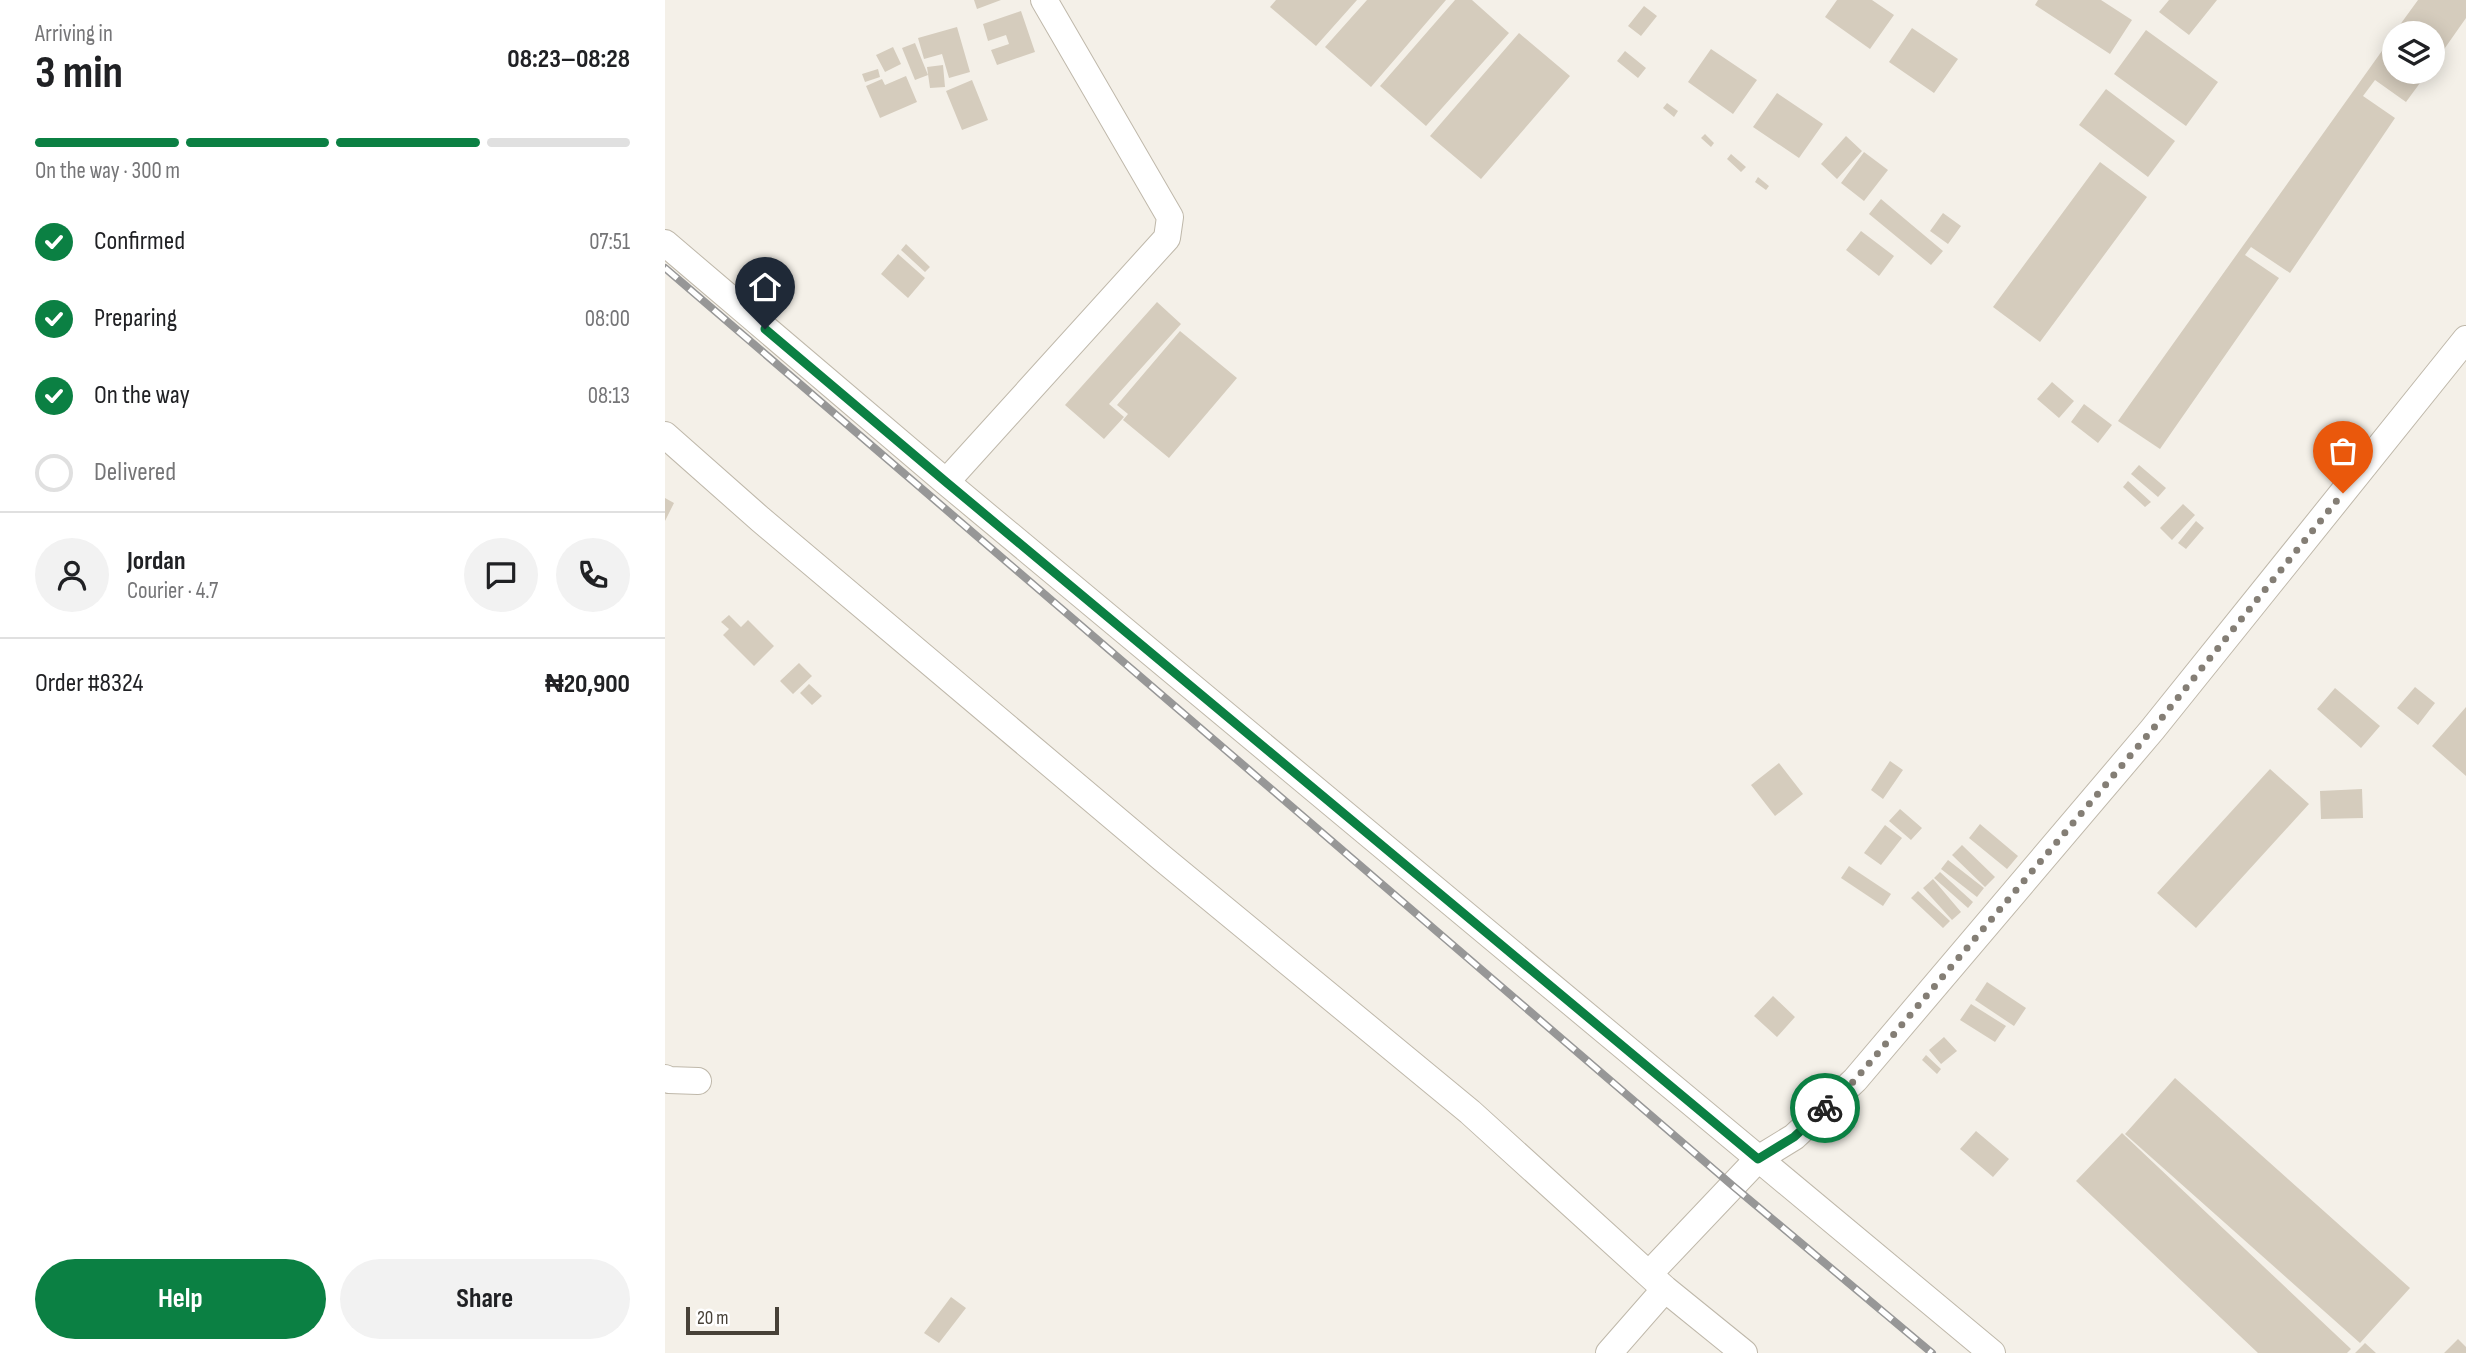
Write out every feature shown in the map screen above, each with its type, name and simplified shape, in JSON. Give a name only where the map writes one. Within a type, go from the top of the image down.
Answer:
[{"type":"street","points":[[946,482],[1167,238],[1170,217],[1044,0]]},
{"type":"street","points":[[665,243],[946,482],[1992,1353]]},
{"type":"street","points":[[1609,1353],[1657,1281],[1758,1159],[1794,1137],[1855,1080],[2152,730],[2466,339]]},
{"type":"street","points":[[665,435],[760,519],[1162,858],[1470,1112],[1657,1281],[1744,1353]]},
{"type":"street","points":[[665,1078],[698,1081]]},
{"type":"building","points":[[974,0],[1001,0],[977,9]]},
{"type":"building","points":[[1276,0],[1357,0],[1316,46],[1270,7]]},
{"type":"building","points":[[1367,0],[1446,0],[1371,87],[1325,47]]},
{"type":"building","points":[[1455,0],[1472,0],[1509,33],[1426,126],[1380,86]]},
{"type":"building","points":[[1837,0],[1872,0],[1894,15],[1870,49],[1825,17]]},
{"type":"building","points":[[2038,0],[2101,0],[2132,20],[2110,54],[2035,5]]},
{"type":"building","points":[[2169,0],[2217,0],[2189,35],[2159,12]]},
{"type":"building","points":[[2418,0],[2466,0],[2466,18],[2445,48],[2445,21],[2403,21]]},
{"type":"building","points":[[1644,6],[1657,16],[1641,36],[1628,26]]},
{"type":"building","points":[[1021,11],[1035,52],[997,65],[991,50],[1009,44],[1006,35],[988,41],[983,24]]},
{"type":"building","points":[[957,27],[970,72],[949,78],[942,54],[924,59],[918,38]]},
{"type":"building","points":[[1912,28],[1958,59],[1934,93],[1889,62]]},
{"type":"building","points":[[2146,30],[2218,82],[2186,126],[2114,74]]},
{"type":"building","points":[[1519,33],[1570,76],[1481,179],[1430,136]]},
{"type":"building","points":[[915,43],[928,75],[915,80],[902,48]]},
{"type":"building","points":[[893,47],[901,64],[885,72],[876,55]]},
{"type":"building","points":[[1711,49],[1757,80],[1733,114],[1688,82]]},
{"type":"building","points":[[1625,51],[1646,68],[1638,78],[1617,61]]},
{"type":"building","points":[[2382,51],[2382,84],[2419,84],[2406,102],[2375,80],[2363,96],[2395,118],[2290,273],[2251,247],[2245,255],[2279,278],[2160,449],[2118,421]]},
{"type":"building","points":[[943,65],[945,87],[930,88],[927,67]]},
{"type":"building","points":[[878,69],[880,77],[865,82],[862,74]]},
{"type":"building","points":[[906,76],[917,102],[880,118],[866,86],[882,79],[885,85]]},
{"type":"building","points":[[972,80],[988,120],[962,130],[946,91]]},
{"type":"building","points":[[2106,89],[2175,141],[2148,177],[2079,125]]},
{"type":"building","points":[[1777,93],[1823,124],[1799,158],[1753,127]]},
{"type":"building","points":[[1667,103],[1678,111],[1674,117],[1663,108]]},
{"type":"building","points":[[1705,134],[1714,143],[1711,147],[1701,138]]},
{"type":"building","points":[[1846,136],[1862,151],[1837,179],[1821,164]]},
{"type":"building","points":[[1864,152],[1888,170],[1864,201],[1841,183]]},
{"type":"building","points":[[1731,154],[1746,167],[1741,172],[1727,159]]},
{"type":"building","points":[[2100,162],[2147,197],[2040,342],[1993,307]]},
{"type":"building","points":[[1758,177],[1769,186],[1766,190],[1755,182]]},
{"type":"building","points":[[1881,199],[1943,251],[1931,265],[1869,214]]},
{"type":"building","points":[[1943,213],[1961,226],[1948,244],[1930,231]]},
{"type":"building","points":[[1861,231],[1894,256],[1879,276],[1846,250]]},
{"type":"building","points":[[906,244],[930,267],[925,272],[901,250]]},
{"type":"building","points":[[898,254],[925,278],[908,298],[881,274]]},
{"type":"building","points":[[1157,302],[1181,324],[1109,404],[1124,417],[1104,439],[1065,405]]},
{"type":"building","points":[[1180,331],[1237,378],[1169,458],[1123,420],[1128,414],[1117,405]]},
{"type":"building","points":[[2052,382],[2074,401],[2059,418],[2037,399]]},
{"type":"building","points":[[2084,404],[2112,425],[2098,443],[2071,422]]},
{"type":"building","points":[[2139,465],[2166,488],[2158,497],[2131,474]]},
{"type":"building","points":[[2128,481],[2151,502],[2145,507],[2123,487]]},
{"type":"building","points":[[665,498],[674,503],[665,521]]},
{"type":"building","points":[[2183,504],[2195,515],[2172,540],[2160,528]]},
{"type":"building","points":[[2196,521],[2204,528],[2186,549],[2178,543]]},
{"type":"building","points":[[729,615],[741,627],[748,620],[774,646],[754,666],[723,635],[729,629],[721,622]]},
{"type":"building","points":[[799,663],[812,676],[793,694],[780,681]]},
{"type":"building","points":[[809,684],[822,696],[812,705],[800,693]]},
{"type":"building","points":[[2415,687],[2435,703],[2418,725],[2397,708]]},
{"type":"building","points":[[2335,688],[2380,726],[2361,748],[2317,709]]},
{"type":"building","points":[[2466,707],[2466,776],[2432,746]]},
{"type":"building","points":[[1890,761],[1903,770],[1883,799],[1871,790]]},
{"type":"building","points":[[1779,763],[1803,794],[1775,816],[1751,785]]},
{"type":"building","points":[[2270,769],[2309,804],[2196,928],[2157,893]]},
{"type":"building","points":[[2362,789],[2363,818],[2321,819],[2320,791]]},
{"type":"building","points":[[1900,809],[1922,828],[1911,840],[1889,821]]},
{"type":"building","points":[[1980,824],[2018,856],[2007,869],[1969,838]]},
{"type":"building","points":[[1885,825],[1902,838],[1881,865],[1864,853]]},
{"type":"building","points":[[1962,845],[1995,877],[1985,887],[1952,855]]},
{"type":"building","points":[[1948,860],[1984,888],[1977,897],[1941,869]]},
{"type":"building","points":[[1849,866],[1891,894],[1883,906],[1841,878]]},
{"type":"building","points":[[1940,872],[1973,902],[1968,908],[1934,878]]},
{"type":"building","points":[[1933,879],[1961,912],[1952,920],[1923,888]]},
{"type":"building","points":[[1918,891],[1950,921],[1943,928],[1911,898]]},
{"type":"building","points":[[1987,982],[2026,1008],[2014,1026],[1975,1000]]},
{"type":"building","points":[[1773,996],[1795,1017],[1777,1037],[1754,1016]]},
{"type":"building","points":[[1971,1004],[2006,1026],[1995,1042],[1960,1020]]},
{"type":"building","points":[[1944,1037],[1957,1051],[1941,1064],[1929,1050]]},
{"type":"building","points":[[1926,1055],[1941,1069],[1937,1074],[1922,1060]]},
{"type":"building","points":[[2175,1078],[2410,1288],[2360,1343],[2125,1134]]},
{"type":"building","points":[[1976,1131],[2009,1159],[1993,1177],[1960,1149]]},
{"type":"building","points":[[2122,1133],[2351,1349],[2347,1353],[2258,1353],[2076,1181]]},
{"type":"building","points":[[951,1297],[966,1308],[939,1343],[924,1333]]},
{"type":"building","points":[[2458,1339],[2466,1347],[2466,1353],[2444,1353]]},
{"type":"building","points":[[2365,1343],[2376,1353],[2355,1353]]},
{"type":"railway","points":[[665,268],[1733,1186],[1932,1353]]},
{"type":"way so far","points":[[1825,1108],[1855,1080],[2152,730],[2343,493]]},
{"type":"route","points":[[765,329],[1758,1159],[1794,1137],[1825,1108]]}]
